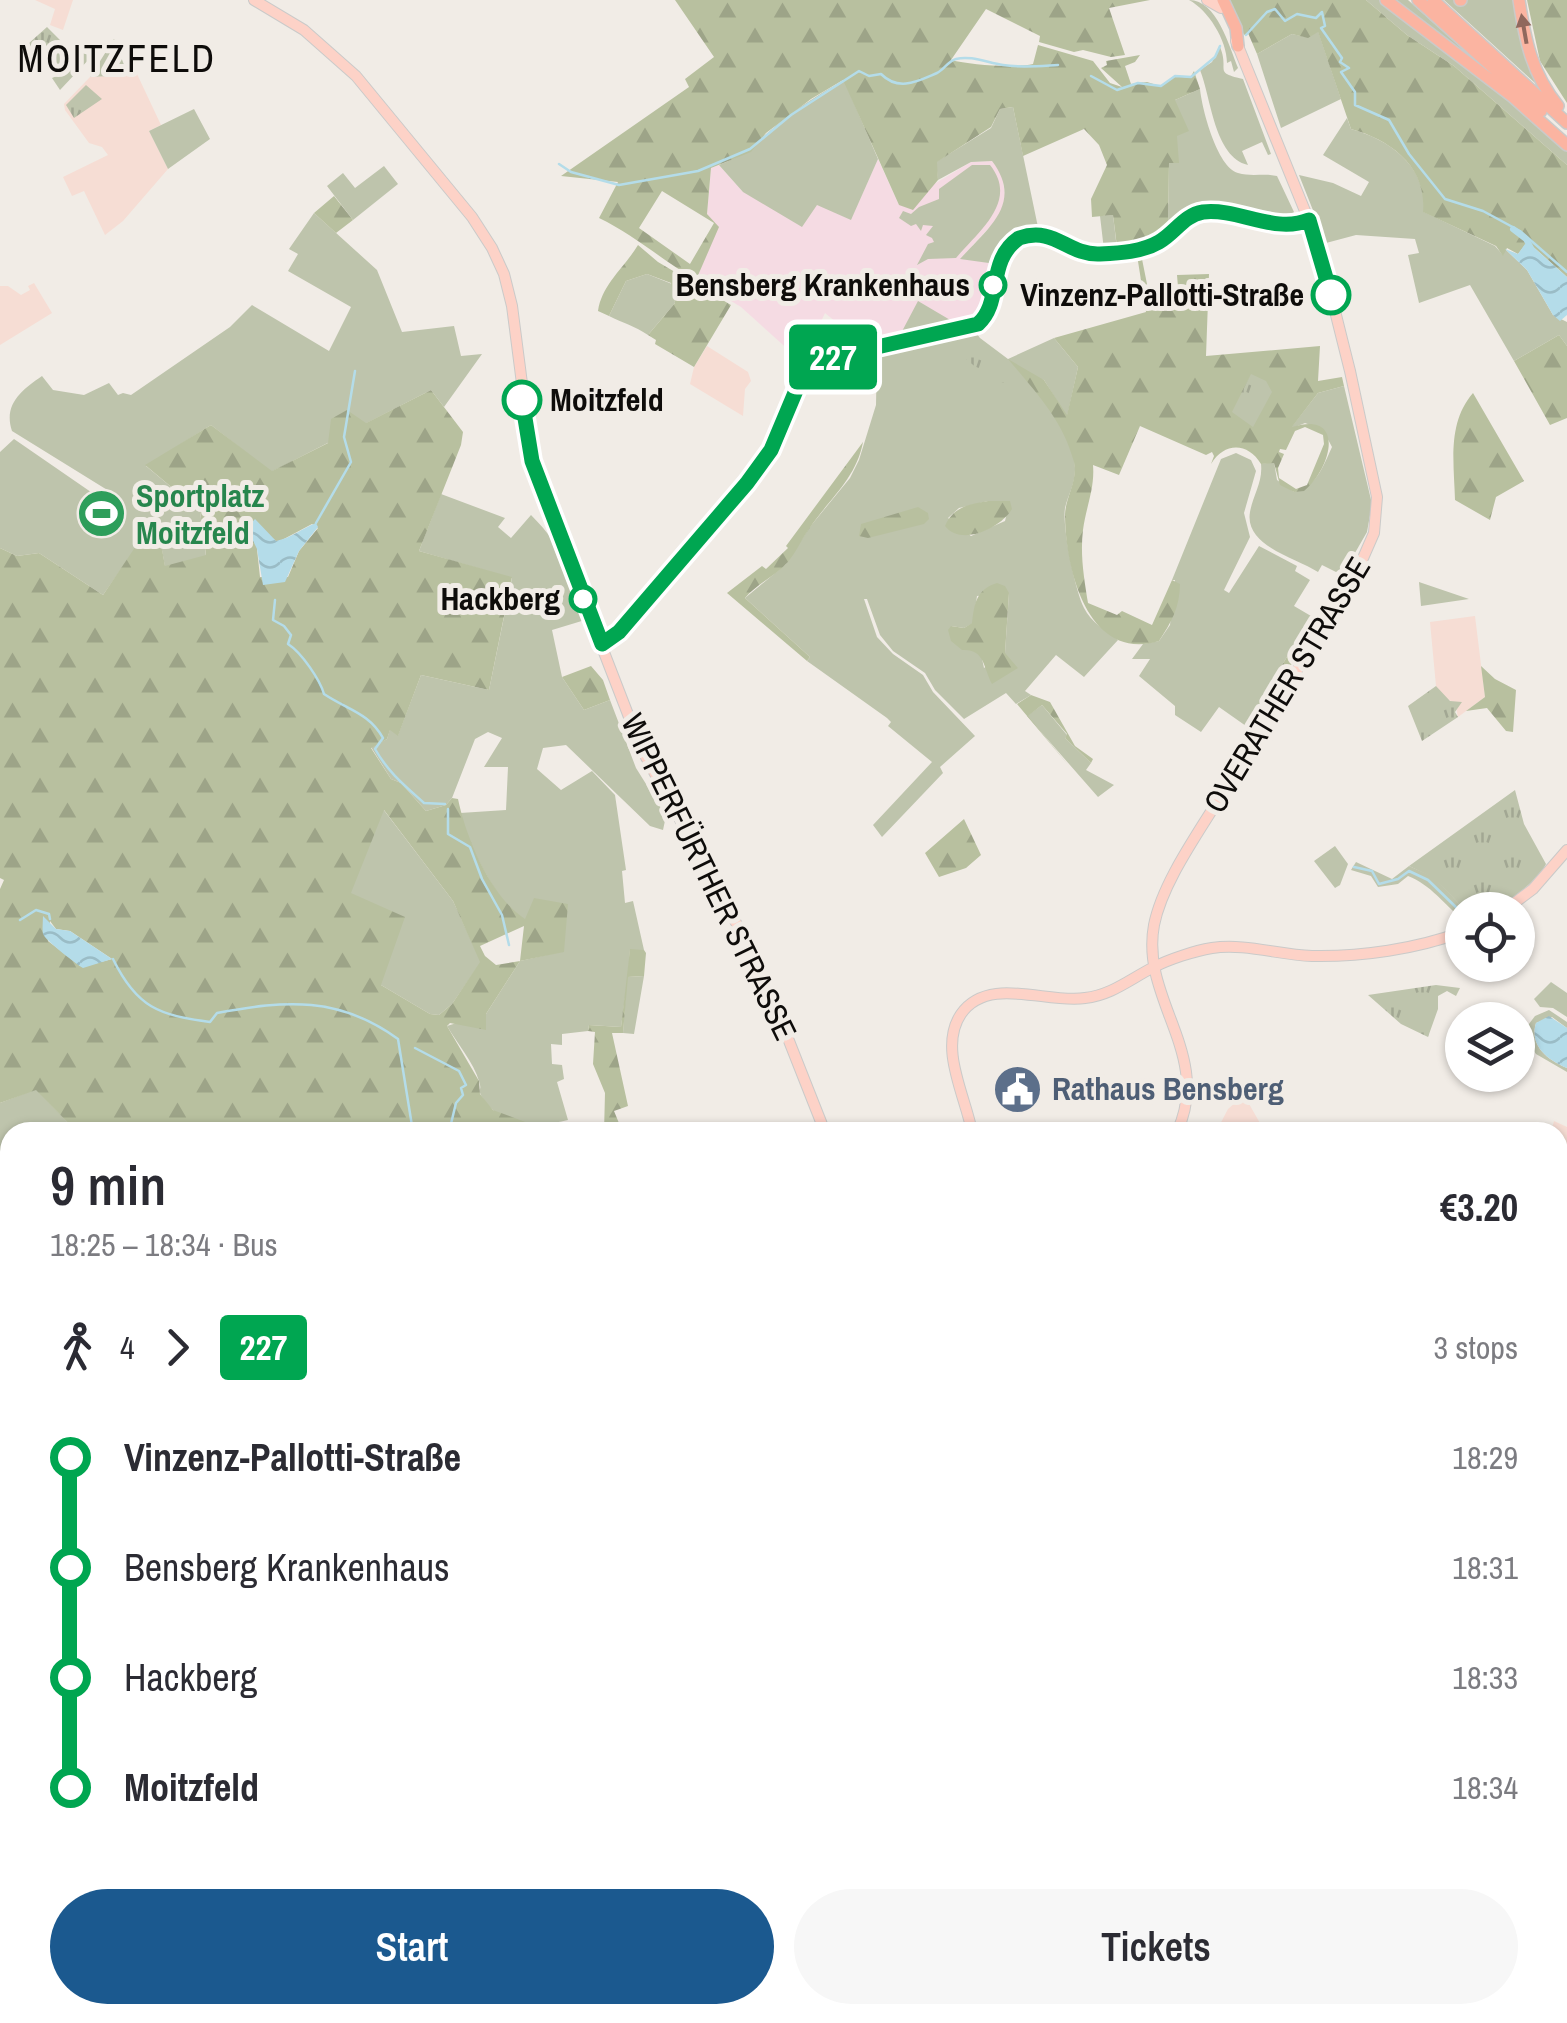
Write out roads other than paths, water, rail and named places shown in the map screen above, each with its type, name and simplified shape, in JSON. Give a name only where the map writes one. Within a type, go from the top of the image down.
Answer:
[{"type":"highway","points":[[1386,0],[1513,97],[1567,145]]},
{"type":"highway","points":[[1418,0],[1567,137]]},
{"type":"highway","points":[[1434,0],[1567,120]]},
{"type":"highway","points":[[1519,0],[1532,62],[1544,88],[1567,120]]},
{"type":"highway","points":[[1220,3],[1236,28],[1238,46]]},
{"type":"main road","name":"WIPPERFÜRTHER STRASSE","points":[[254,0],[304,30],[356,76],[472,216],[492,248],[512,306],[532,461],[549,510],[641,748],[759,965],[821,1122]]},
{"type":"main road","points":[[1207,0],[1220,3]]},
{"type":"main road","name":"OVERATHER STRASSE","points":[[1181,1122],[1188,1093],[1187,1066],[1154,966],[1153,936],[1162,902],[1360,566],[1377,517],[1374,471],[1322,256],[1238,46]]},
{"type":"main road","points":[[1529,892],[1567,850]]},
{"type":"main road","points":[[1153,936],[1160,950],[1181,958]]},
{"type":"main road","points":[[970,1122],[952,1040],[956,1023],[968,1006],[996,994],[1082,999],[1102,995],[1154,966],[1211,948],[1330,956],[1418,945],[1445,937]]},
{"type":"main road","points":[[1129,982],[1161,994],[1168,969],[1181,958]]},
{"type":"water","points":[[1525,244],[1530,244],[1567,277],[1567,315],[1560,321],[1527,270],[1505,249],[1518,254]]},
{"type":"water","points":[[255,519],[276,541],[316,523],[318,527],[299,551],[285,582],[263,585],[257,549],[247,528]]},
{"type":"water","points":[[43,916],[56,929],[70,931],[112,959],[83,968],[45,937]]},
{"type":"water","points":[[1549,1016],[1567,1028],[1567,1068],[1553,1061],[1538,1045],[1536,1023]]},
{"type":"waterway","points":[[1246,35],[1267,12],[1275,9],[1285,21],[1297,14],[1316,18],[1322,12],[1325,26],[1321,28],[1342,58],[1340,62],[1349,68],[1341,72],[1355,92],[1355,105],[1389,120],[1409,154],[1445,199],[1483,211],[1520,231],[1567,272]]},
{"type":"waterway","points":[[1091,76],[1117,90],[1138,83],[1161,86],[1175,76],[1191,77],[1215,57],[1220,46]]},
{"type":"waterway","points":[[559,164],[571,172],[619,185],[698,171],[750,149],[791,115],[859,71],[869,76],[881,74],[902,84],[930,76],[962,58],[1016,66],[1058,65]]},
{"type":"waterway","points":[[1513,229],[1532,250]]},
{"type":"waterway","points":[[316,523],[351,462],[344,437],[355,371]]},
{"type":"waterway","points":[[275,600],[273,620],[291,635],[288,644],[310,667],[324,694],[365,717],[377,730],[383,738],[375,749],[424,803],[445,804]]},
{"type":"waterway","points":[[448,809],[448,834],[470,847],[502,915],[509,945]]},
{"type":"waterway","points":[[1354,867],[1372,871],[1379,884],[1409,871],[1428,880],[1445,896]]},
{"type":"waterway","points":[[20,920],[36,910],[49,914],[50,919]]},
{"type":"waterway","points":[[113,959],[141,999],[177,1016],[210,1022],[217,1013],[289,1004],[333,1008],[376,1025],[398,1039],[411,1122]]},
{"type":"waterway","points":[[415,1048],[459,1071],[466,1085],[461,1088],[463,1095],[456,1103],[451,1122]]},
{"type":"place","name":"Bensberg Krankenhaus","points":[[993,285]]},
{"type":"place","name":"Vinzenz-Pallotti-Straße","points":[[1331,295]]},
{"type":"place","name":"Moitzfeld","points":[[522,400]]},
{"type":"place","name":"Sportplatz Moitzfeld","points":[[101,514]]},
{"type":"place","name":"Hackberg","points":[[583,599]]},
{"type":"place","name":"Rathaus Bensberg","points":[[1017,1089]]},
{"type":"district","name":"MOITZFELD","points":[[117,59]]}]
